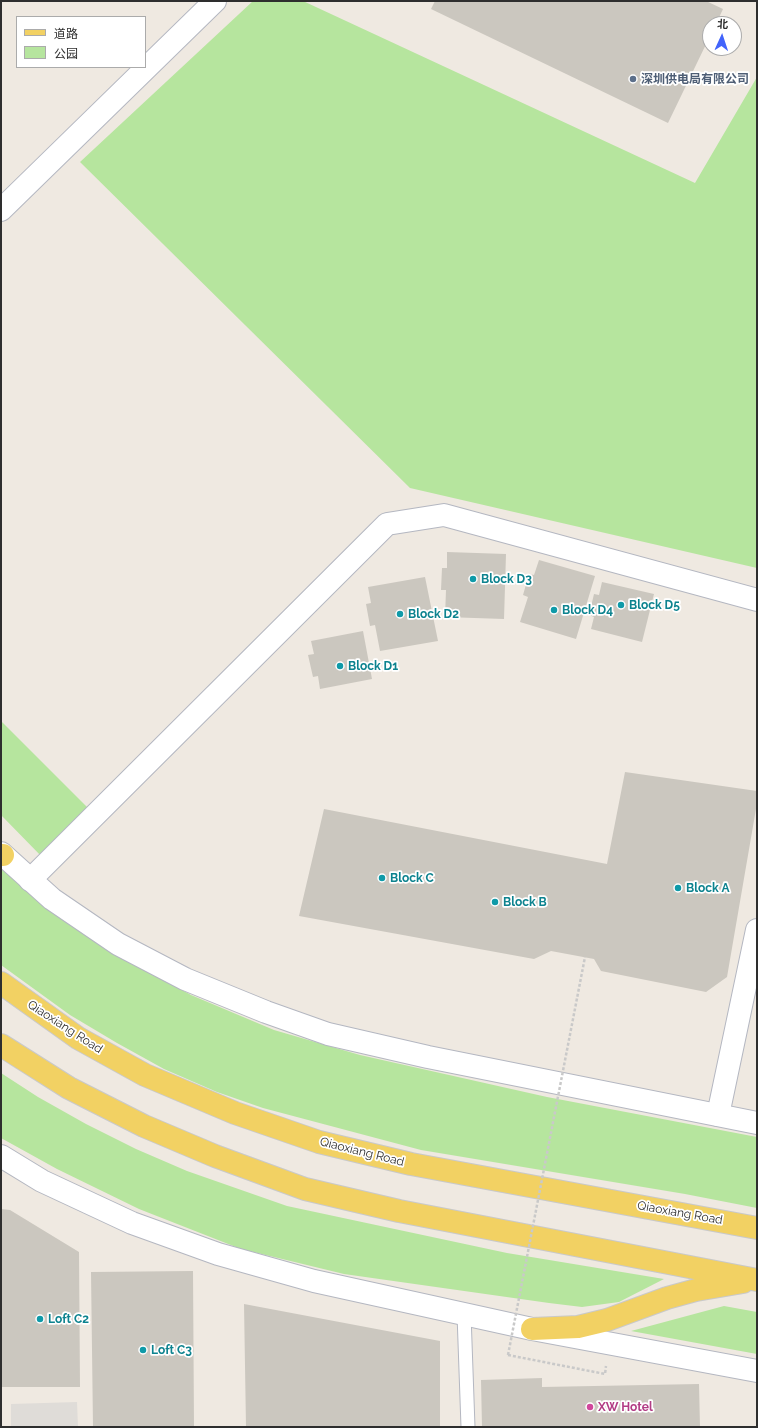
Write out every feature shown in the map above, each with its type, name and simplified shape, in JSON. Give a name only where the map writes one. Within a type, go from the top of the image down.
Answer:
[{"type":"main road","points":[[1,210],[215,1]]},
{"type":"main road","points":[[30,880],[387,524],[444,515],[757,600]]},
{"type":"main road","points":[[2,854],[52,899],[118,944],[185,978],[266,1012],[328,1034],[428,1057],[757,1123]]},
{"type":"main road","points":[[718,1115],[757,930]]},
{"type":"main road","name":"Qiaoxiang Road","points":[[1,983],[78,1038],[145,1075],[235,1113],[319,1142],[411,1164],[757,1228]]},
{"type":"main road","points":[[1,1045],[69,1088],[144,1126],[215,1156],[305,1189],[399,1211],[757,1280]]},
{"type":"main road","points":[[1,1156],[42,1181],[132,1223],[218,1254],[314,1280],[532,1329],[757,1371]]},
{"type":"main road","points":[[532,1329],[578,1327],[607,1320],[667,1298],[696,1290],[757,1280]]},
{"type":"lane","points":[[464,1314],[468,1427]]},
{"type":"path","points":[[585,957],[508,1355],[604,1374]]},
{"type":"green space","points":[[253,1],[303,1],[695,183],[757,77],[757,568],[410,488],[80,162]]},
{"type":"green space","points":[[1,721],[91,811],[43,858],[1,815]]},
{"type":"green space","points":[[1,865],[112,951],[191,995],[274,1030],[360,1055],[547,1097],[757,1137],[757,1208],[685,1194],[421,1150],[263,1108],[217,1092],[164,1069],[70,1015],[1,965]]},
{"type":"green space","points":[[1,1073],[38,1097],[86,1124],[136,1149],[187,1171],[287,1206],[507,1253],[664,1279],[619,1302],[582,1307],[344,1274],[241,1249],[139,1209],[57,1169],[1,1138]]},
{"type":"green space","points":[[724,1306],[757,1312],[757,1354],[631,1331]]},
{"type":"shaded area","points":[[77,1402],[78,1427],[11,1427],[11,1404]]},
{"type":"building","name":"深圳供电局有限公司","points":[[435,1],[706,1],[723,9],[720,16],[702,16],[702,53],[668,123],[431,9]]},
{"type":"building","name":"Block D3","points":[[447,552],[506,554],[504,619],[445,617],[446,590],[441,590],[442,568],[447,568]]},
{"type":"building","name":"Block D4","points":[[539,560],[595,576],[576,639],[520,622],[528,597],[523,595],[529,574],[534,575]]},
{"type":"building","name":"Block D2","points":[[425,577],[438,641],[380,651],[375,625],[370,626],[366,604],[371,603],[368,587]]},
{"type":"building","name":"Block D5","points":[[602,582],[654,594],[642,642],[591,629],[594,617],[589,615],[594,594],[599,595]]},
{"type":"building","name":"Block D1","points":[[363,631],[372,679],[320,689],[318,676],[313,677],[308,655],[314,654],[311,641]]},
{"type":"building","points":[[625,772],[757,791],[757,803],[727,977],[706,992],[601,971],[594,959],[551,951],[534,959],[299,916],[324,809],[607,864]]},
{"type":"building","name":"Loft C2","points":[[1,1209],[10,1210],[79,1252],[80,1387],[1,1387]]},
{"type":"building","name":"Loft C3","points":[[193,1271],[194,1427],[93,1427],[91,1272]]},
{"type":"building","points":[[244,1304],[440,1341],[440,1427],[246,1427]]},
{"type":"building","name":"XW Hotel","points":[[542,1378],[542,1387],[699,1384],[700,1427],[482,1427],[481,1380]]},
{"type":"place","name":"深圳供电局有限公司","points":[[633,79]]},
{"type":"place","name":"Block D3","points":[[473,579]]},
{"type":"place","name":"Block D5","points":[[621,605]]},
{"type":"place","name":"Block D4","points":[[554,610]]},
{"type":"place","name":"Block D2","points":[[400,614]]},
{"type":"place","name":"Block D1","points":[[340,666]]},
{"type":"place","name":"Block C","points":[[382,878]]},
{"type":"place","name":"Block A","points":[[678,888]]},
{"type":"place","name":"Block B","points":[[495,902]]},
{"type":"place","name":"Loft C2","points":[[40,1319]]},
{"type":"place","name":"Loft C3","points":[[143,1350]]},
{"type":"place","name":"XW Hotel","points":[[590,1407]]}]
